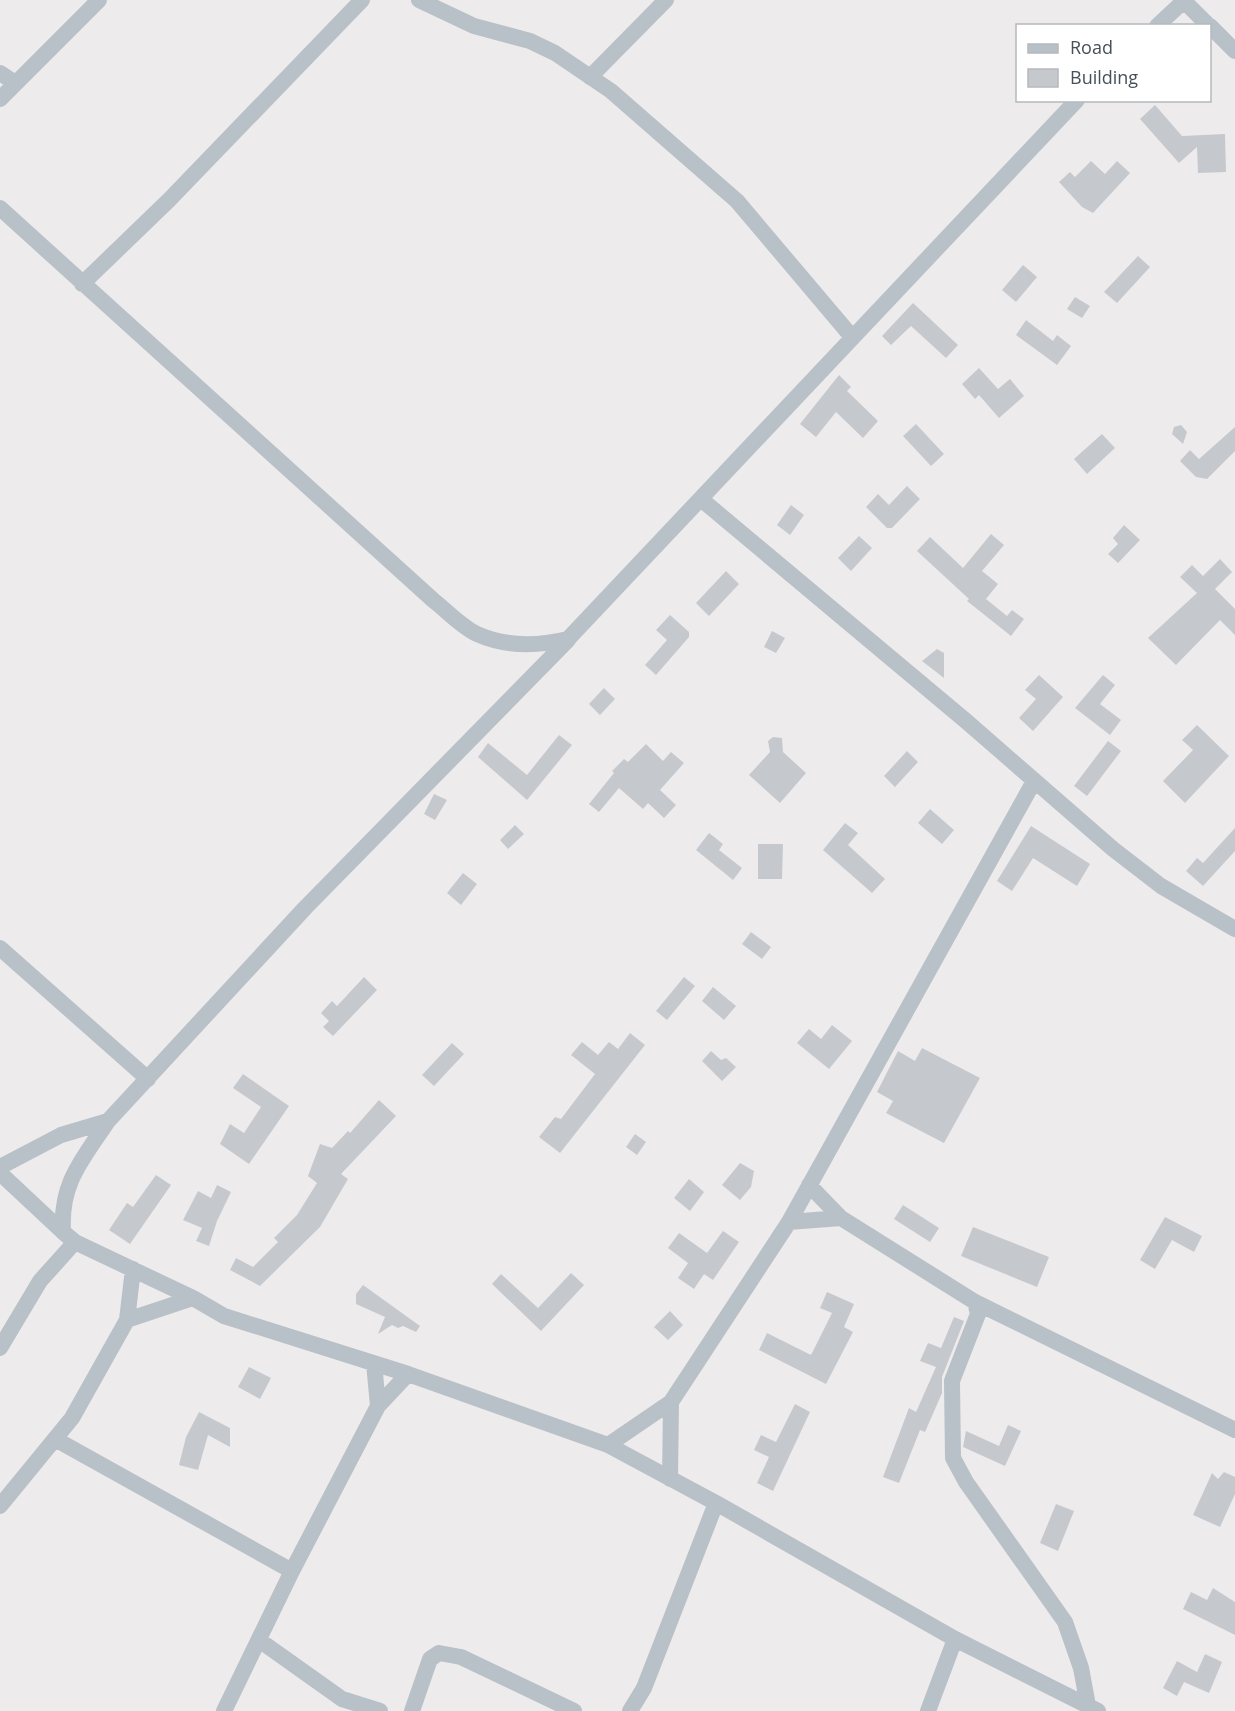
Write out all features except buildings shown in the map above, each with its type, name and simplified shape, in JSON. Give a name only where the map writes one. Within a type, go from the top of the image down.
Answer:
[{"type":"street","points":[[0,99],[99,0]]},
{"type":"street","points":[[82,284],[169,200],[362,0]]},
{"type":"street","points":[[419,0],[474,26],[530,41],[555,53],[657,129],[736,201],[852,337]]},
{"type":"street","points":[[590,77],[666,0]]},
{"type":"street","points":[[1159,24],[1184,1],[1207,24]]},
{"type":"street","points":[[1211,28],[1235,51]]},
{"type":"street","points":[[0,73],[15,83]]},
{"type":"street","points":[[0,1348],[69,1237],[62,1207],[72,1176],[108,1121],[305,908],[702,500],[852,337],[1075,102]]},
{"type":"street","points":[[0,208],[409,579],[476,634],[519,644],[550,644],[568,639]]},
{"type":"street","points":[[702,500],[966,721],[1033,783],[1161,886],[1235,929]]},
{"type":"street","points":[[608,1445],[671,1402],[789,1222],[1033,783]]},
{"type":"street","points":[[0,948],[148,1079]]},
{"type":"street","points":[[0,1167],[61,1135],[108,1121]]},
{"type":"street","points":[[0,1173],[69,1237],[193,1298],[224,1316],[408,1374],[608,1445],[716,1503],[955,1639],[1091,1709]]},
{"type":"street","points":[[808,1185],[841,1218],[975,1302],[1235,1430]]},
{"type":"street","points":[[789,1222],[841,1218]]},
{"type":"street","points":[[0,1506],[72,1418],[127,1320],[133,1269]]},
{"type":"street","points":[[127,1320],[193,1298]]},
{"type":"street","points":[[975,1302],[978,1314],[952,1381],[953,1458],[966,1482],[1065,1622],[1081,1668],[1091,1709]]},
{"type":"street","points":[[374,1363],[378,1406]]},
{"type":"street","points":[[224,1711],[292,1571],[378,1406],[408,1374]]},
{"type":"street","points":[[670,1479],[671,1402]]},
{"type":"street","points":[[55,1439],[292,1571]]},
{"type":"street","points":[[630,1711],[644,1688],[716,1503]]},
{"type":"street","points":[[928,1711],[955,1639]]},
{"type":"street","points":[[259,1640],[342,1699],[380,1711]]},
{"type":"street","points":[[412,1711],[430,1659],[439,1653],[461,1657],[574,1711]]}]
